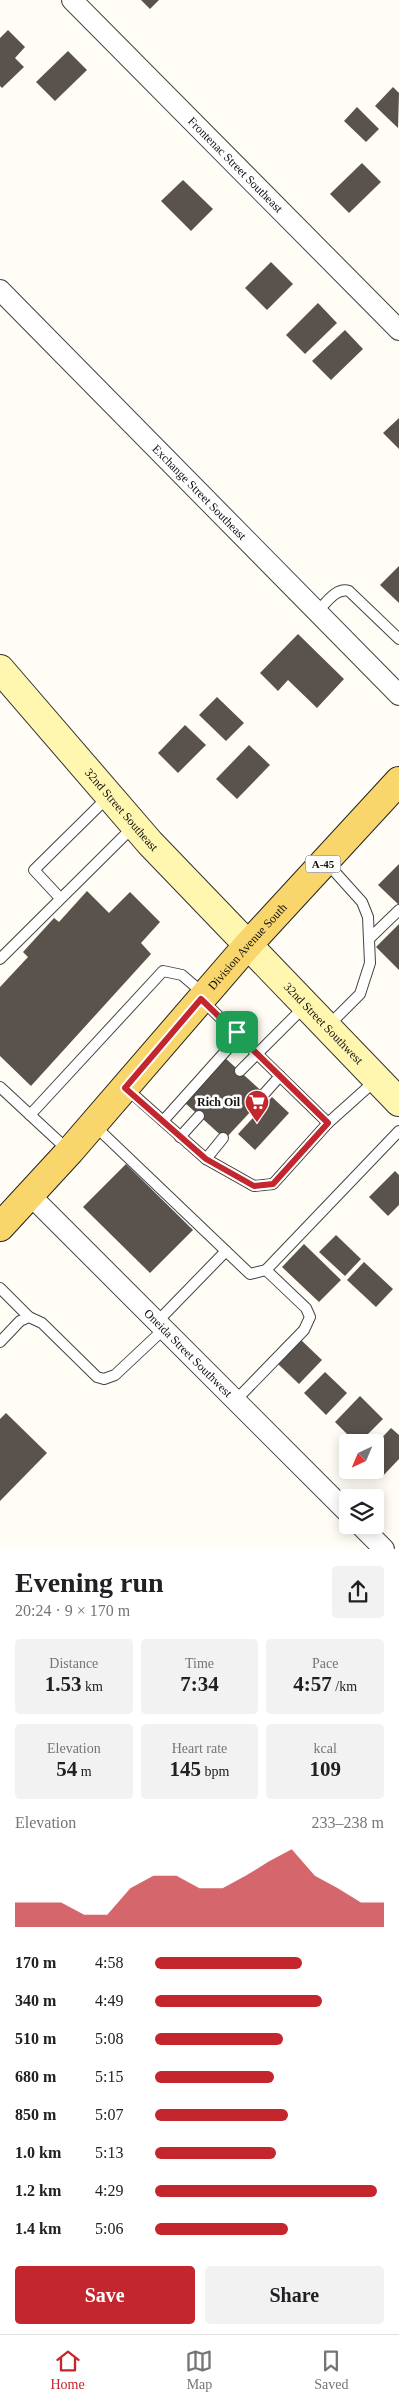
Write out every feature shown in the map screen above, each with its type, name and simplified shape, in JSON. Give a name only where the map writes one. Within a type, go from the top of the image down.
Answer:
[{"type":"main road","name":"Division Avenue South","points":[[0,1227],[70,1151],[247,946],[399,781]]},
{"type":"street","name":"Frontenac Street Southeast","points":[[72,0],[399,330]]},
{"type":"street","name":"Exchange Street Southeast","points":[[0,290],[399,695]]},
{"type":"street","name":"32nd Street Southeast","points":[[0,669],[134,826],[247,946]]},
{"type":"street","name":"32nd Street Southwest","points":[[247,946],[399,1102]]},
{"type":"street","name":"Oneida Street Southwest","points":[[29,1194],[339,1503]]},
{"type":"street","points":[[369,1534],[384,1549]]},
{"type":"lane","points":[[318,612],[343,589],[349,591],[399,639]]},
{"type":"lane","points":[[60,898],[34,870],[109,797]]},
{"type":"lane","points":[[0,959],[134,826]]},
{"type":"lane","points":[[326,861],[362,902],[368,917],[370,938],[370,963],[360,994],[326,1028]]},
{"type":"lane","points":[[370,938],[399,910]]},
{"type":"lane","points":[[30,1114],[163,972],[182,975],[240,1036],[328,1123]]},
{"type":"lane","points":[[240,1071],[305,1006]]},
{"type":"lane","points":[[163,1121],[240,1036]]},
{"type":"lane","points":[[264,1094],[280,1076]]},
{"type":"lane","points":[[125,1088],[206,1159],[254,1186],[273,1184],[328,1123],[376,1079]]},
{"type":"lane","points":[[0,1087],[70,1151]]},
{"type":"lane","points":[[180,1137],[199,1116]]},
{"type":"lane","points":[[93,1124],[250,1274],[266,1270],[399,1131]]},
{"type":"lane","points":[[206,1159],[223,1138]]},
{"type":"lane","points":[[0,1288],[29,1317],[42,1323],[97,1376],[104,1379],[115,1375],[226,1251]]},
{"type":"lane","points":[[236,1400],[304,1330],[310,1317],[306,1308],[266,1270]]},
{"type":"lane","points":[[0,1342],[20,1321],[29,1317]]},
{"type":"building","points":[[141,0],[159,0],[150,9]]},
{"type":"building","points":[[8,30],[25,47],[15,58],[24,67],[2,88],[0,86],[0,38]]},
{"type":"building","points":[[68,51],[87,70],[55,101],[36,82]]},
{"type":"building","points":[[393,87],[399,93],[398,128],[375,106]]},
{"type":"building","points":[[357,107],[379,129],[366,142],[344,121]]},
{"type":"building","points":[[362,163],[381,182],[349,213],[330,194]]},
{"type":"building","points":[[183,180],[213,209],[191,231],[161,201]]},
{"type":"building","points":[[271,262],[293,284],[267,310],[245,288]]},
{"type":"building","points":[[318,303],[337,323],[305,354],[286,335]]},
{"type":"building","points":[[345,330],[363,349],[331,380],[312,361]]},
{"type":"building","points":[[399,418],[399,449],[383,433]]},
{"type":"building","points":[[399,566],[399,603],[380,585]]},
{"type":"building","points":[[298,634],[344,679],[317,708],[288,680],[278,691],[260,673]]},
{"type":"building","points":[[217,697],[244,723],[226,741],[199,715]]},
{"type":"building","points":[[185,725],[206,745],[178,773],[158,753]]},
{"type":"building","points":[[249,745],[270,765],[237,799],[216,779]]},
{"type":"building","points":[[399,864],[399,905],[378,885]]},
{"type":"building","points":[[87,891],[109,913],[130,892],[160,922],[141,943],[151,954],[31,1086],[0,1056],[0,987],[28,957],[23,952],[54,918],[59,922]]},
{"type":"building","points":[[399,924],[399,970],[376,947]]},
{"type":"building","points":[[224,1057],[266,1095],[225,1139],[184,1102]]},
{"type":"building","points":[[272,1097],[289,1113],[255,1150],[238,1134]]},
{"type":"building","points":[[126,1164],[193,1230],[150,1273],[83,1207]]},
{"type":"building","points":[[395,1171],[399,1175],[399,1205],[388,1216],[369,1197]]},
{"type":"building","points":[[336,1235],[361,1259],[345,1276],[319,1252]]},
{"type":"building","points":[[304,1244],[341,1280],[319,1302],[282,1267]]},
{"type":"building","points":[[364,1262],[393,1289],[376,1307],[347,1280]]},
{"type":"building","points":[[301,1340],[322,1360],[299,1384],[278,1364]]},
{"type":"building","points":[[325,1372],[347,1393],[326,1415],[304,1393]]},
{"type":"building","points":[[360,1396],[383,1419],[368,1434],[347,1434],[335,1422]]},
{"type":"building","points":[[6,1413],[47,1453],[0,1501],[0,1419]]},
{"type":"building","points":[[391,1428],[399,1435],[399,1459],[384,1475],[384,1435]]},
{"type":"place","name":"Rich Oil","points":[[257,1123]]},
{"type":"route","points":[[201,999],[237,1032],[328,1123],[273,1184],[254,1186],[206,1159],[125,1088],[201,999]]}]
